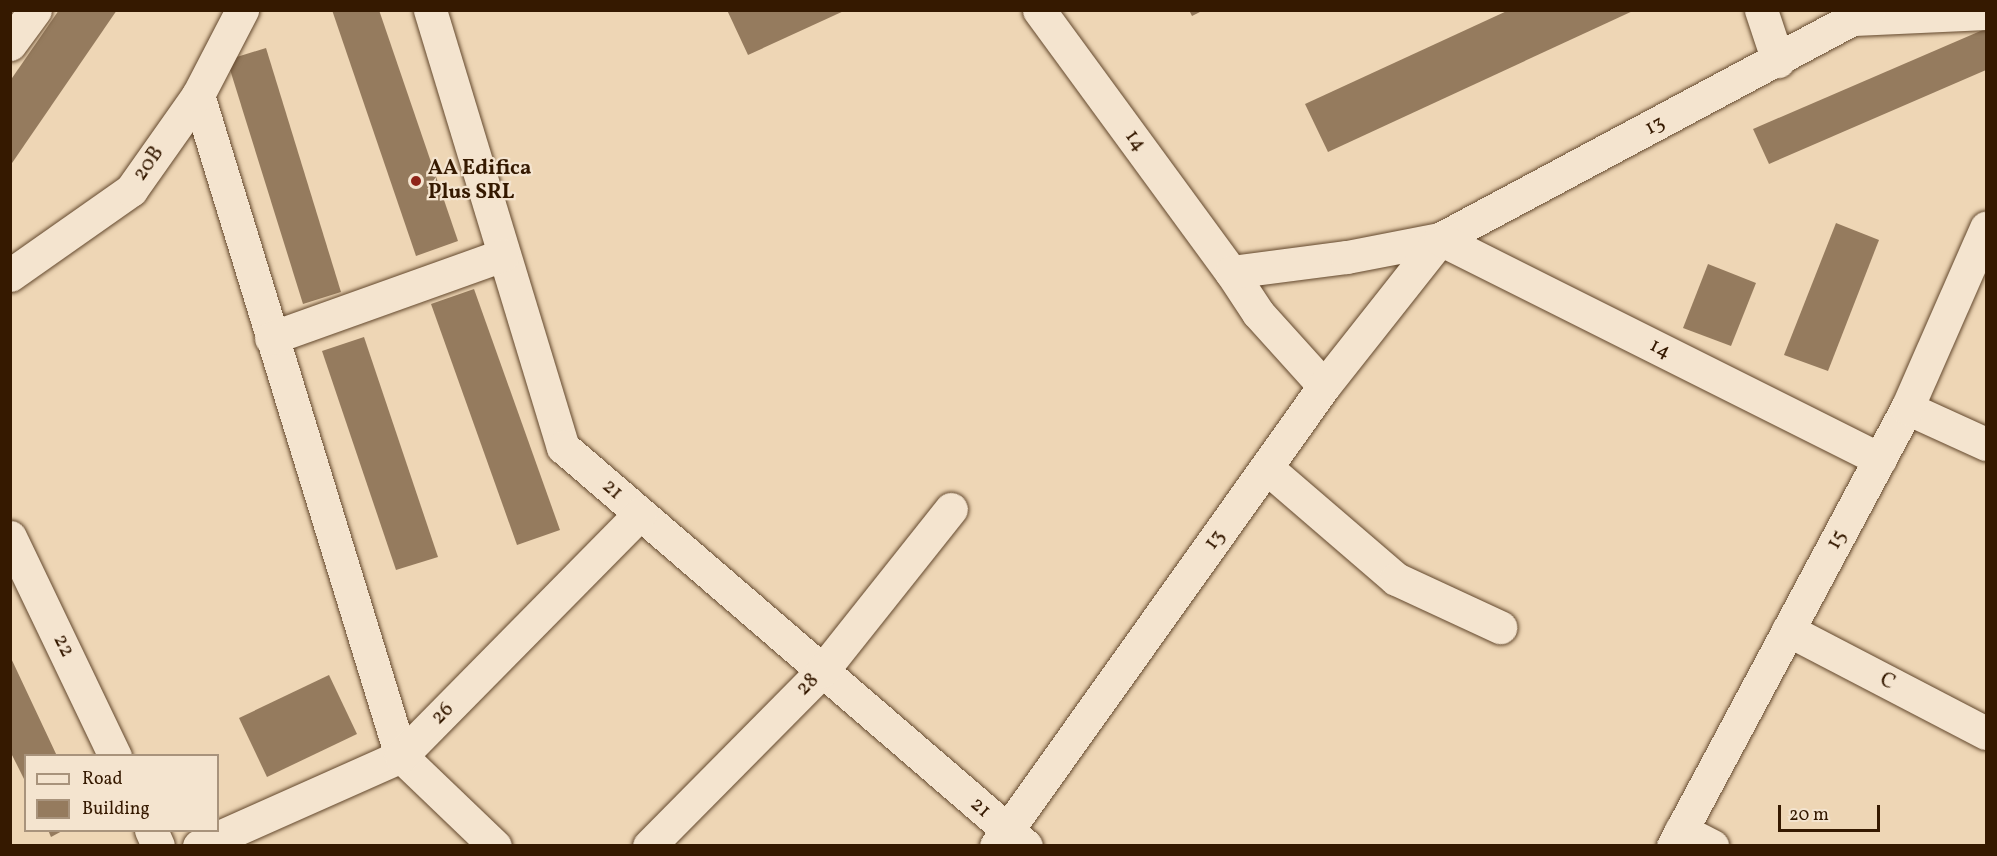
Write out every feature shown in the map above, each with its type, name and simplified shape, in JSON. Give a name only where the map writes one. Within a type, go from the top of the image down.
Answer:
[{"type":"street","points":[[10,44],[35,10]]},
{"type":"street","name":"20B","points":[[10,274],[131,190],[198,95],[242,10]]},
{"type":"street","name":"21","points":[[430,10],[563,447],[822,671],[1010,841]]},
{"type":"street","name":"14","points":[[1039,10],[1231,272],[1258,313],[1324,386]]},
{"type":"street","points":[[1761,10],[1778,61]]},
{"type":"street","points":[[1861,15],[1986,13]]},
{"type":"street","name":"13","points":[[1231,272],[1347,257],[1440,239],[1861,15]]},
{"type":"street","points":[[198,95],[401,756],[495,846]]},
{"type":"street","name":"15","points":[[1677,838],[1907,408],[1986,228]]},
{"type":"street","name":"14","points":[[1440,239],[1880,459]]},
{"type":"street","name":"13","points":[[1010,841],[1324,386],[1440,239]]},
{"type":"street","points":[[271,338],[503,255]]},
{"type":"street","points":[[1907,408],[1986,444]]},
{"type":"street","points":[[1267,468],[1396,579],[1500,627]]},
{"type":"street","name":"28","points":[[649,846],[822,671],[951,509]]},
{"type":"street","name":"26","points":[[199,846],[401,756],[640,514]]},
{"type":"street","name":"22","points":[[10,537],[114,754]]},
{"type":"street","name":"C","points":[[1788,630],[1986,733]]},
{"type":"street","points":[[151,832],[158,846]]},
{"type":"street","points":[[1677,838],[1712,846]]},
{"type":"building","points":[[59,10],[117,10],[10,166],[10,81]]},
{"type":"building","points":[[332,10],[379,10],[458,241],[416,256]]},
{"type":"building","points":[[727,10],[846,10],[748,55]]},
{"type":"building","points":[[1189,10],[1204,10],[1192,16]]},
{"type":"building","points":[[1509,10],[1635,10],[1328,152],[1305,104]]},
{"type":"building","points":[[1985,29],[1986,70],[1769,164],[1753,129]]},
{"type":"building","points":[[266,48],[341,292],[303,304],[227,60]]},
{"type":"building","points":[[1836,223],[1879,240],[1828,371],[1784,355]]},
{"type":"building","points":[[1708,264],[1756,283],[1731,346],[1683,328]]},
{"type":"building","points":[[474,289],[560,530],[517,545],[431,304]]},
{"type":"building","points":[[364,337],[438,557],[396,570],[322,351]]},
{"type":"building","points":[[10,656],[56,754],[24,754],[24,779],[10,751]]},
{"type":"building","points":[[329,675],[357,734],[267,777],[239,718]]},
{"type":"building","points":[[49,832],[60,832],[51,837]]},
{"type":"place","name":"AA Edifica Plus SRL","points":[[416,181]]}]
